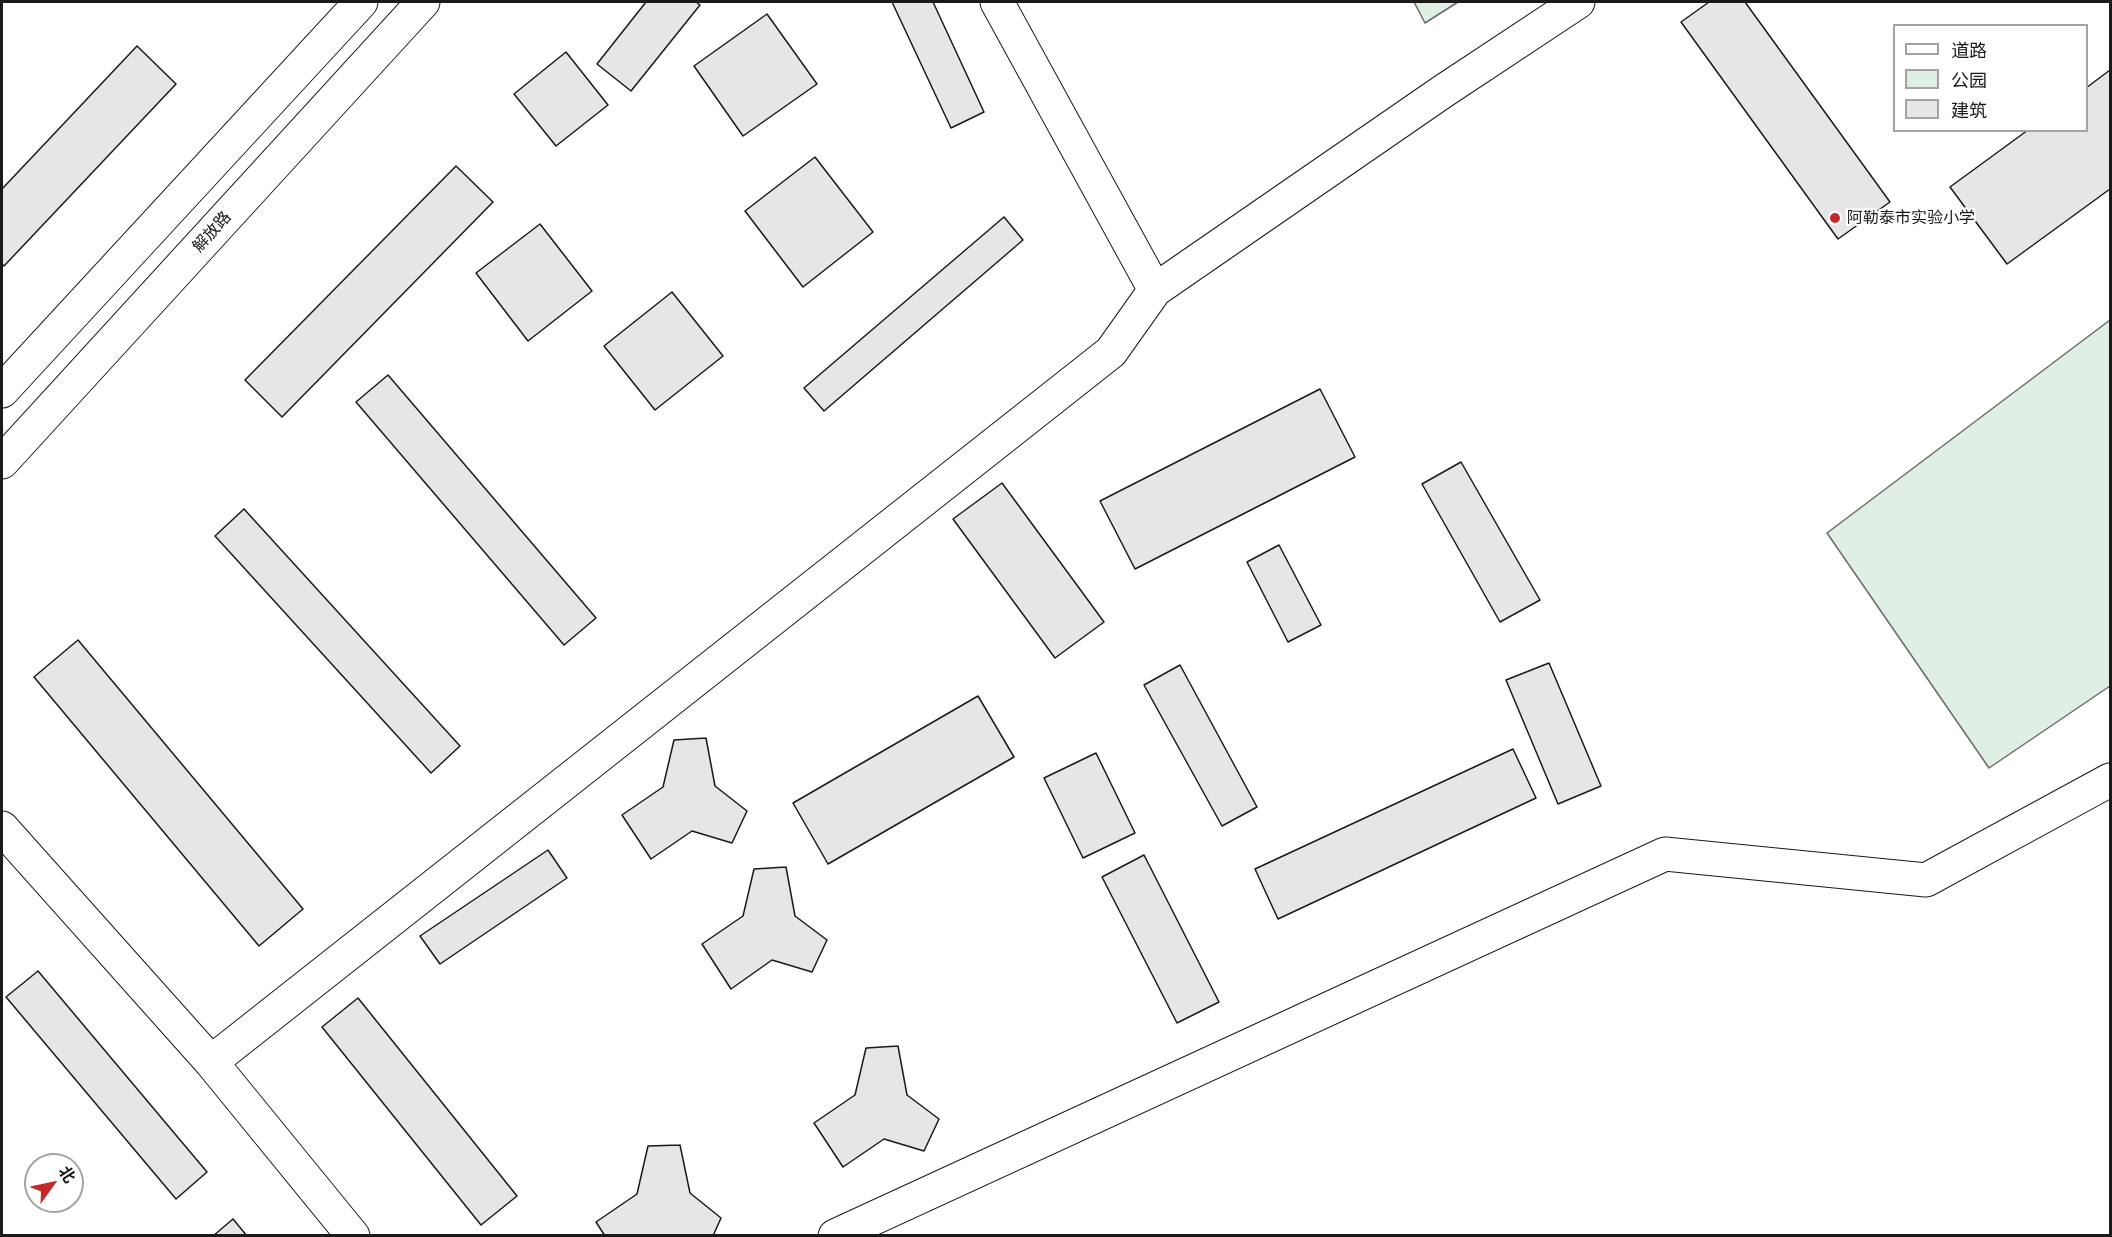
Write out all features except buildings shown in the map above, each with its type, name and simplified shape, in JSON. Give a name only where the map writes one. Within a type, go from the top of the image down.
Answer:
[{"type":"main road","points":[[2,391],[362,2]]},
{"type":"main road","name":"解放路","points":[[2,462],[423,2]]},
{"type":"main road","points":[[997,2],[1155,290]]},
{"type":"main road","points":[[211,1062],[1111,352],[1155,290],[1442,92],[1578,2]]},
{"type":"main road","points":[[835,1236],[1665,854],[1926,880],[2110,780]]},
{"type":"main road","points":[[2,828],[211,1062],[353,1236]]},
{"type":"green space","points":[[1414,2],[1458,2],[1425,23]]},
{"type":"green space","points":[[2110,320],[2110,686],[1989,768],[1827,533]]},
{"type":"place","name":"阿勒泰市实验小学","points":[[1835,218]]}]
